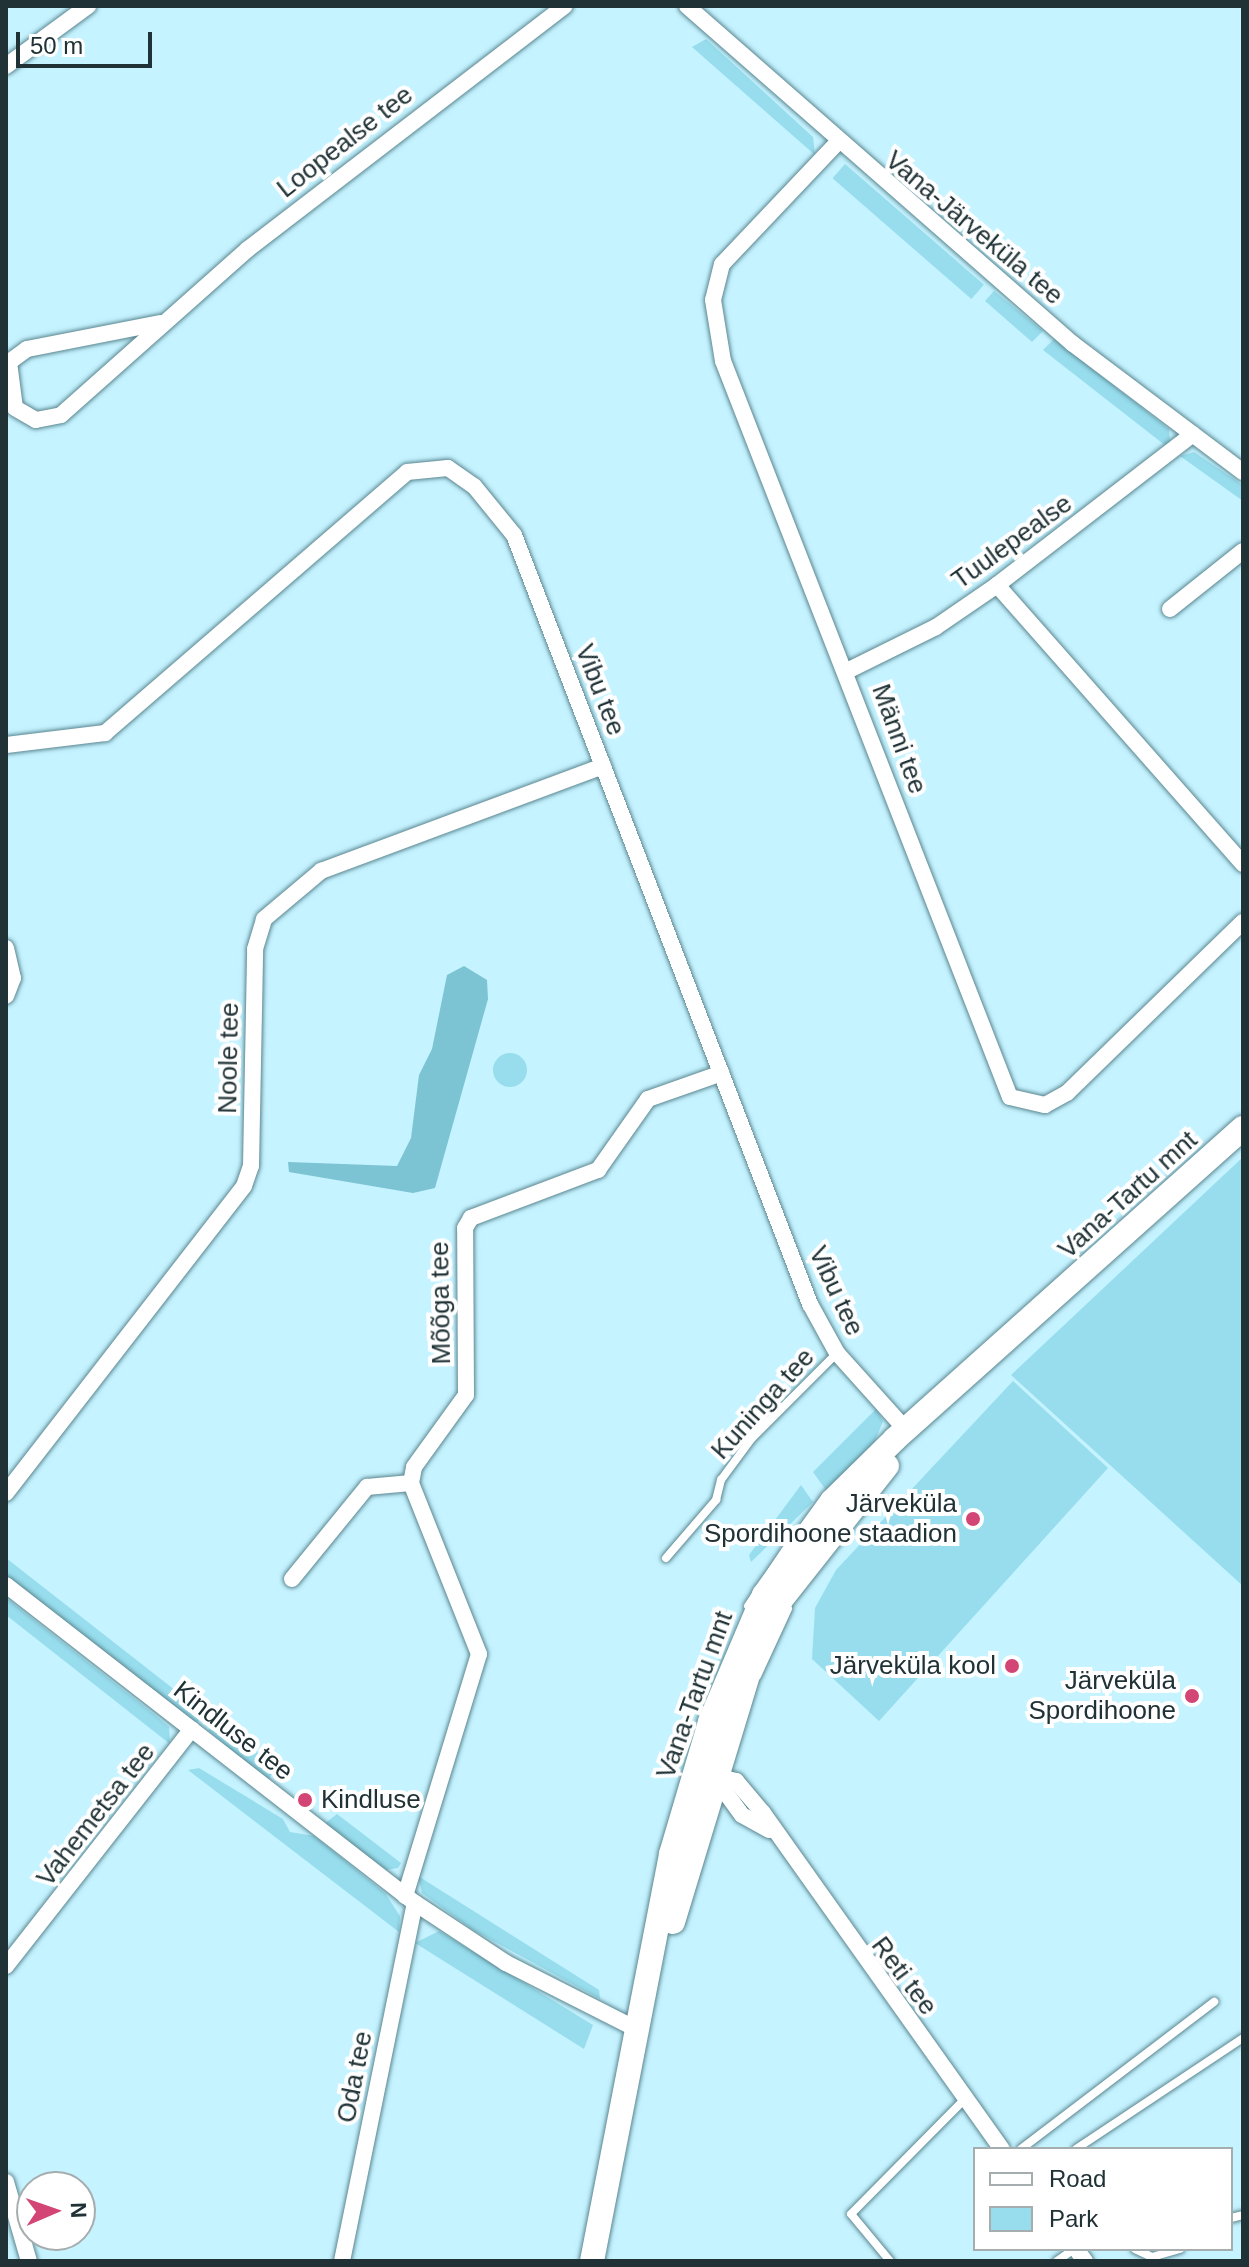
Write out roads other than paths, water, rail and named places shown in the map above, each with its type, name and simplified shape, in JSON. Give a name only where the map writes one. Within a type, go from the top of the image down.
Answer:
[{"type":"street","points":[[6,66],[88,6]]},
{"type":"street","name":"Loopealse tee","points":[[160,323],[27,349],[9,362],[15,408],[36,420],[61,415],[160,323],[416,115],[565,6]]},
{"type":"street","name":"Vana-Järveküla tee","points":[[687,6],[837,143],[1073,344],[1243,472]]},
{"type":"street","name":"Männi tee","points":[[837,143],[722,264],[713,300],[723,361],[849,670],[1010,1097],[1045,1105],[1068,1092],[1243,922]]},
{"type":"street","name":"Tuulepealse","points":[[849,670],[936,627],[997,585],[1193,434]]},
{"type":"street","name":"Vibu tee","points":[[6,745],[105,733],[407,472],[433,467],[474,486],[514,535],[810,1304],[837,1353],[908,1432]]},
{"type":"street","points":[[1170,609],[1243,551]]},
{"type":"street","points":[[997,585],[1243,864]]},
{"type":"street","name":"Noole tee","points":[[6,1493],[244,1186],[251,1166],[255,949],[264,919],[321,871],[603,766]]},
{"type":"street","points":[[6,948],[13,978],[6,996]]},
{"type":"street","name":"Mõõga tee","points":[[411,1483],[414,1467],[466,1395],[462,1240],[471,1218],[598,1170],[648,1099],[722,1073]]},
{"type":"street","name":"Vana-Tartu mnt","points":[[592,2261],[640,2031],[704,1773],[741,1640],[806,1534],[908,1432],[1243,1128]]},
{"type":"street","name":"Vana-Tartu mnt","points":[[704,1773],[793,1583],[908,1432]]},
{"type":"street","points":[[292,1579],[367,1487],[411,1483],[479,1654],[410,1900]]},
{"type":"street","name":"Kindluse tee","points":[[6,1585],[410,1900],[506,1963],[640,2031]]},
{"type":"street","name":"Vahemetsa tee","points":[[6,1966],[192,1729]]},
{"type":"street","name":"Reti tee","points":[[704,1773],[736,1781],[1001,2147]]},
{"type":"street","name":"Oda tee","points":[[342,2261],[410,1900]]},
{"type":"street","points":[[6,2182],[29,2261]]},
{"type":"lane","name":"Kuninga tee","points":[[666,1558],[716,1500],[721,1480],[752,1438],[837,1353]]},
{"type":"lane","points":[[1024,2147],[1214,2002]]},
{"type":"lane","points":[[1079,2147],[1243,2038]]},
{"type":"lane","points":[[890,2261],[851,2214],[965,2099]]},
{"type":"lane","points":[[1139,2251],[1152,2257],[1173,2251]]},
{"type":"place","name":"Järveküla Spordihoone staadion","points":[[973,1519]]},
{"type":"place","name":"Järveküla kool","points":[[1012,1666]]},
{"type":"place","name":"Järveküla Spordihoone","points":[[1192,1696]]},
{"type":"place","name":"Kindluse","points":[[305,1800]]}]
